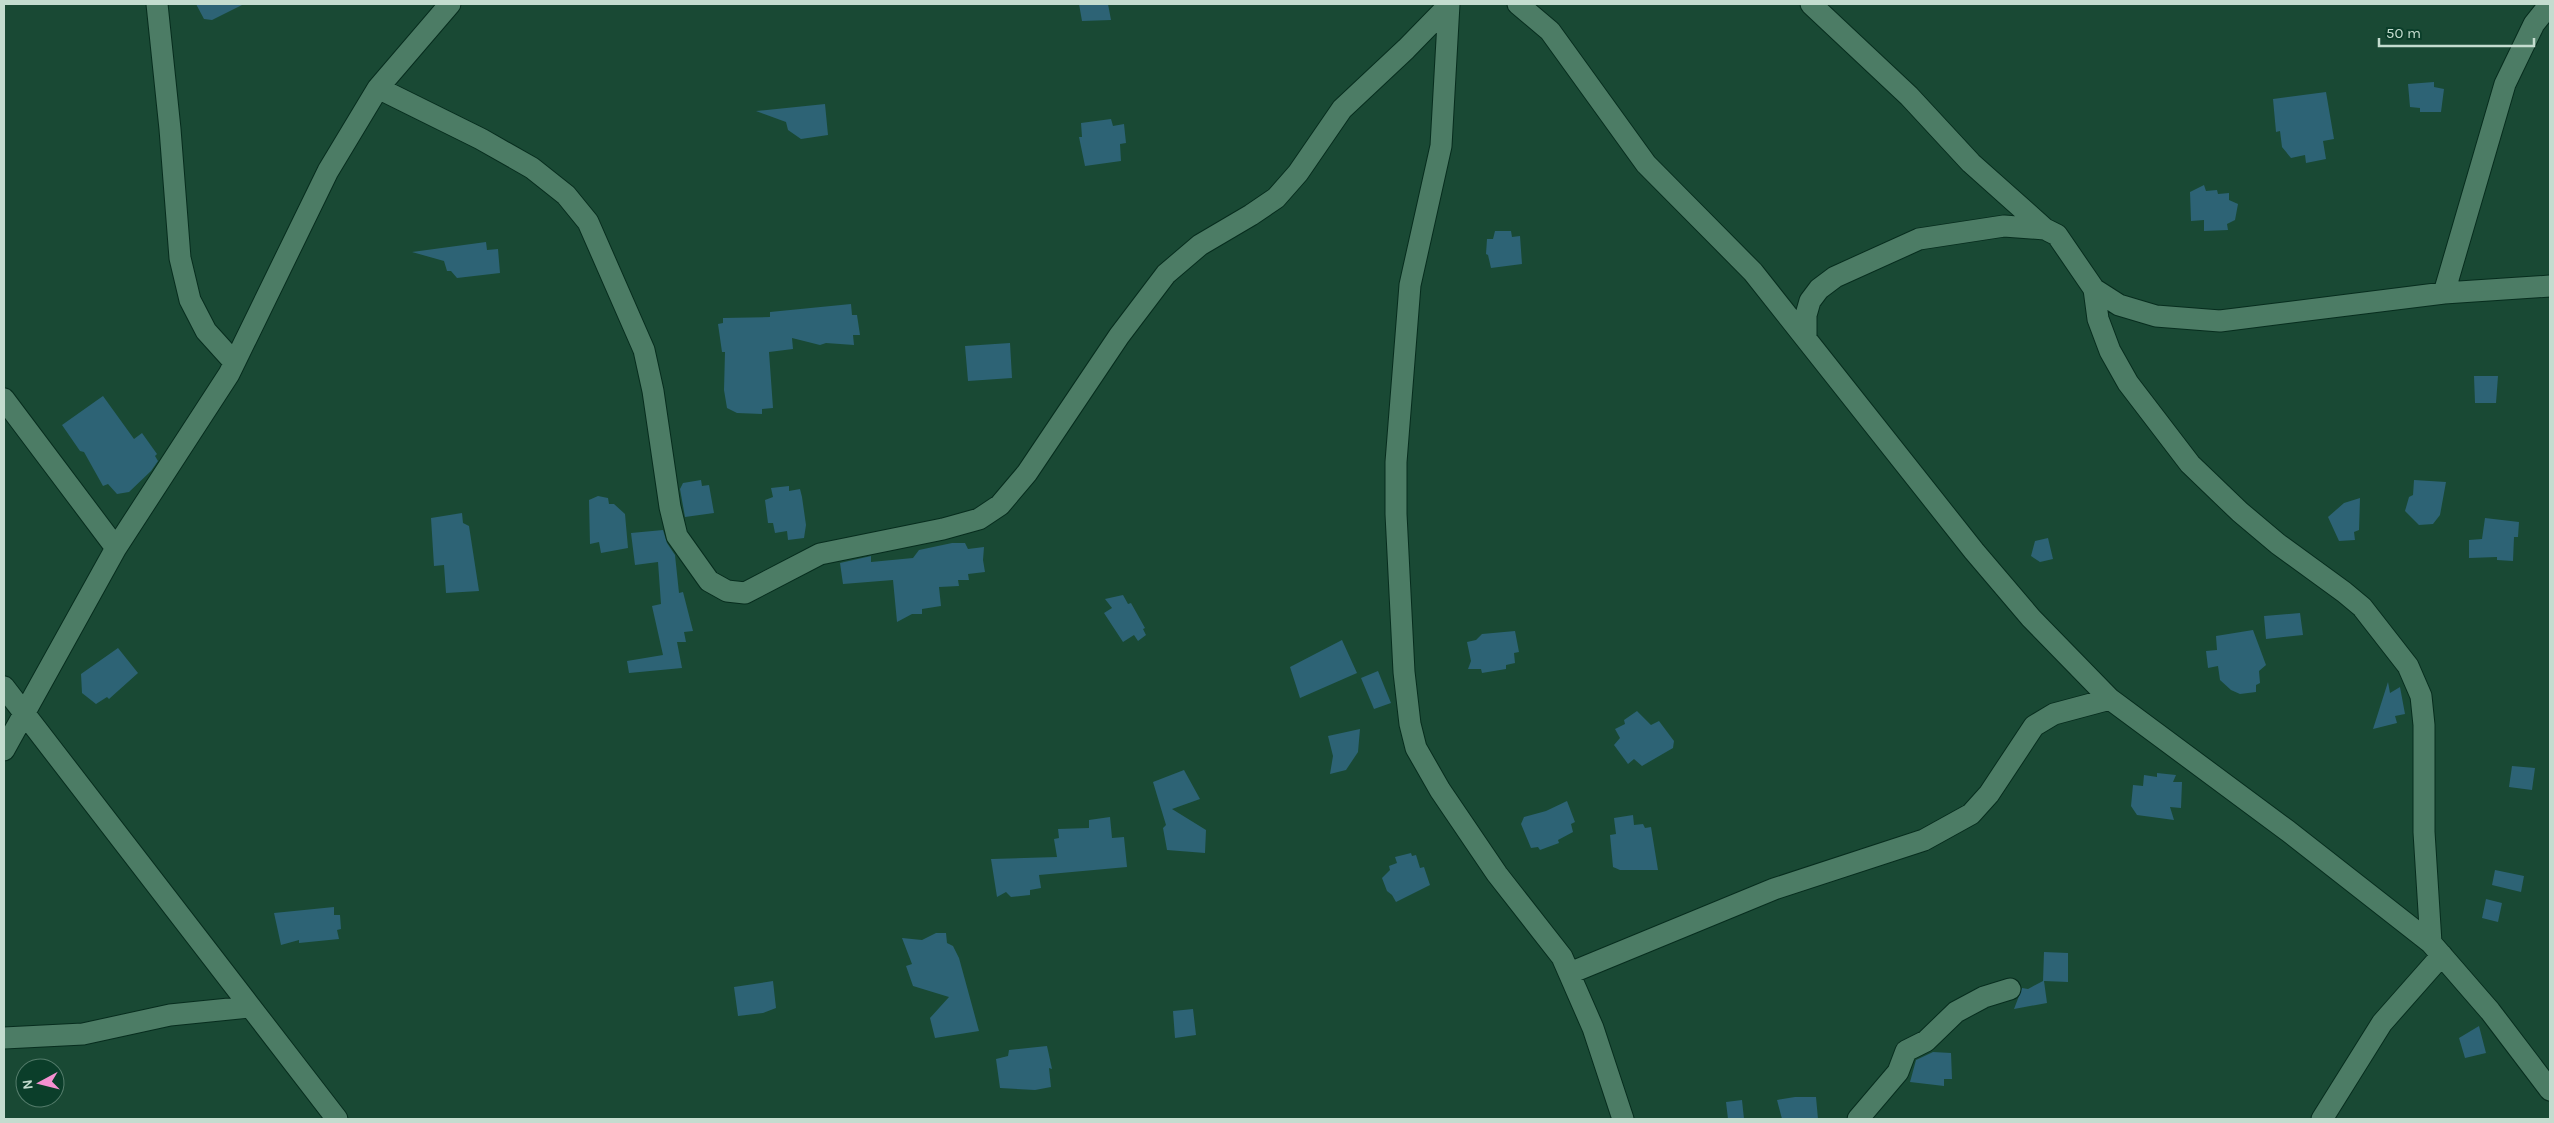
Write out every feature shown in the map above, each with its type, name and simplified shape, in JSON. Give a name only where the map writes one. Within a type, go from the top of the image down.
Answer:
[{"type":"street","points":[[156,4],[170,129],[180,258],[190,300],[206,331],[234,362]]},
{"type":"street","points":[[4,750],[116,548],[234,362],[328,171],[378,88],[450,4]]},
{"type":"street","points":[[378,88],[481,139],[532,168],[566,195],[588,222],[644,350],[653,391],[670,507],[677,536],[709,581],[727,592],[745,593],[820,554],[943,529],[979,519],[1000,505],[1027,473],[1119,336],[1166,274],[1200,245],[1252,215],[1276,198],[1298,173],[1342,109],[1406,49],[1449,4]]},
{"type":"street","points":[[1449,4],[1441,146],[1410,286],[1396,462],[1396,514],[1406,698],[1416,748],[1427,770],[1497,874],[1555,946],[1570,973],[1593,1028],[1623,1119]]},
{"type":"street","points":[[1518,4],[1550,31],[1646,164],[1753,272],[2030,618],[2110,699],[2288,831],[2437,949],[2490,1011],[2550,1090]]},
{"type":"street","points":[[1811,4],[1909,96],[1971,163],[2045,229],[2057,235],[2094,289],[2120,305],[2156,316],[2220,321],[2444,292],[2550,286]]},
{"type":"street","points":[[2444,292],[2505,84],[2534,24],[2550,4]]},
{"type":"street","points":[[1806,338],[1806,315],[1810,301],[1819,289],[1835,277],[1919,239],[1958,231],[2004,226],[2045,229]]},
{"type":"street","points":[[2094,289],[2098,320],[2110,351],[2128,383],[2190,464],[2240,512],[2278,544],[2344,592],[2362,608],[2408,666],[2421,696],[2424,725],[2424,832],[2437,949],[2382,1023],[2322,1119]]},
{"type":"street","points":[[4,399],[116,548]]},
{"type":"street","points":[[4,686],[336,1119]]},
{"type":"street","points":[[1570,973],[1774,889],[1924,840],[1971,814],[1989,794],[2034,726],[2054,714],[2110,699]]},
{"type":"street","points":[[1858,1119],[1898,1072],[1906,1051],[1926,1041],[1956,1012],[1984,996],[2010,988]]},
{"type":"street","points":[[4,1038],[83,1034],[170,1015],[249,1007]]},
{"type":"building","points":[[196,4],[244,4],[212,20],[204,19]]},
{"type":"building","points":[[1079,4],[1108,4],[1111,20],[1082,21]]},
{"type":"building","points":[[2434,82],[2434,87],[2444,89],[2441,112],[2420,112],[2420,108],[2410,107],[2408,84]]},
{"type":"building","points":[[2326,92],[2334,139],[2323,141],[2326,159],[2306,163],[2305,155],[2291,158],[2282,147],[2280,131],[2276,132],[2273,99]]},
{"type":"building","points":[[825,104],[828,135],[801,139],[788,130],[786,122],[756,111]]},
{"type":"building","points":[[1111,119],[1113,126],[1124,124],[1126,143],[1120,144],[1121,161],[1085,166],[1079,137],[1082,137],[1081,123]]},
{"type":"building","points":[[2204,185],[2206,191],[2217,190],[2218,194],[2229,193],[2229,200],[2238,204],[2235,220],[2227,224],[2228,230],[2204,231],[2204,220],[2191,221],[2190,192]]},
{"type":"building","points":[[1495,231],[1511,231],[1512,237],[1520,236],[1522,264],[1491,268],[1488,255],[1486,254],[1487,239],[1493,239]]},
{"type":"building","points":[[486,242],[487,250],[498,249],[500,273],[457,278],[451,271],[447,271],[444,261],[412,252]]},
{"type":"building","points":[[851,304],[852,315],[857,315],[860,335],[853,335],[854,345],[826,343],[820,345],[792,338],[793,349],[769,352],[773,408],[762,409],[762,414],[737,413],[727,408],[724,390],[725,352],[722,352],[718,324],[723,323],[723,318],[770,317],[770,312]]},
{"type":"building","points":[[1010,343],[1012,378],[968,381],[965,346]]},
{"type":"building","points":[[2474,376],[2498,376],[2496,403],[2475,403]]},
{"type":"building","points":[[103,396],[134,439],[142,433],[157,454],[155,456],[158,461],[151,471],[129,492],[117,494],[108,484],[103,486],[84,452],[80,451],[62,425]]},
{"type":"building","points":[[701,480],[702,486],[709,485],[714,513],[685,517],[680,489],[683,483]]},
{"type":"building","points":[[2414,480],[2446,482],[2440,515],[2433,524],[2419,525],[2405,511],[2409,497],[2413,495]]},
{"type":"building","points":[[789,486],[789,491],[800,489],[806,525],[804,538],[788,540],[787,531],[775,533],[773,523],[768,523],[765,500],[773,497],[771,488]]},
{"type":"building","points":[[598,496],[608,498],[609,504],[614,504],[625,514],[628,548],[601,553],[599,542],[590,544],[589,500]]},
{"type":"building","points":[[2360,498],[2359,530],[2354,532],[2355,540],[2339,541],[2328,517],[2344,503]]},
{"type":"building","points":[[462,513],[463,523],[469,526],[479,591],[446,593],[444,565],[434,566],[431,518]]},
{"type":"building","points":[[2485,518],[2519,522],[2518,537],[2514,537],[2513,561],[2497,560],[2497,557],[2469,558],[2469,540],[2482,539]]},
{"type":"building","points":[[663,530],[667,543],[675,555],[679,593],[683,592],[693,631],[684,632],[686,642],[677,642],[682,668],[629,673],[627,661],[663,655],[652,606],[661,604],[658,562],[635,565],[631,533]]},
{"type":"building","points":[[2048,538],[2053,559],[2040,562],[2031,556],[2035,541]]},
{"type":"building","points":[[952,543],[965,543],[968,549],[984,547],[983,560],[985,572],[968,574],[969,580],[958,580],[959,586],[939,587],[941,606],[922,609],[922,614],[912,614],[897,622],[893,580],[843,584],[840,563],[871,556],[871,562],[913,558],[919,550]]},
{"type":"building","points":[[1123,595],[1128,604],[1131,603],[1145,628],[1143,629],[1146,635],[1138,641],[1134,635],[1123,642],[1104,613],[1112,608],[1105,599]]},
{"type":"building","points":[[2300,613],[2303,635],[2266,639],[2264,616]]},
{"type":"building","points":[[2253,630],[2266,665],[2259,671],[2260,683],[2256,685],[2256,692],[2240,694],[2231,690],[2220,680],[2218,666],[2208,668],[2206,651],[2217,650],[2216,636]]},
{"type":"building","points":[[1515,631],[1519,652],[1514,653],[1515,663],[1506,665],[1506,669],[1482,673],[1481,669],[1468,669],[1471,661],[1467,642],[1476,640],[1482,634]]},
{"type":"building","points":[[1342,640],[1357,673],[1300,698],[1290,667]]},
{"type":"building","points":[[118,648],[138,673],[109,699],[107,697],[96,704],[82,693],[81,674]]},
{"type":"building","points":[[1378,671],[1391,703],[1374,709],[1361,678]]},
{"type":"building","points":[[2388,682],[2390,693],[2400,687],[2405,714],[2395,716],[2397,723],[2373,729]]},
{"type":"building","points":[[1637,711],[1651,725],[1659,721],[1674,741],[1673,748],[1642,766],[1634,759],[1628,764],[1614,745],[1620,738],[1615,729],[1625,724],[1624,720]]},
{"type":"building","points":[[1360,729],[1358,752],[1346,770],[1330,774],[1333,756],[1328,736]]},
{"type":"building","points":[[2512,766],[2535,768],[2532,790],[2509,787]]},
{"type":"building","points":[[1184,770],[1200,799],[1172,809],[1206,830],[1205,853],[1167,850],[1163,828],[1166,825],[1153,782]]},
{"type":"building","points":[[2157,773],[2176,775],[2173,782],[2182,782],[2181,808],[2170,807],[2174,820],[2137,815],[2131,806],[2133,785],[2143,786],[2144,775],[2157,777]]},
{"type":"building","points":[[1567,801],[1575,822],[1571,824],[1573,832],[1558,840],[1559,843],[1540,850],[1538,847],[1531,848],[1521,824],[1524,817],[1546,811]]},
{"type":"building","points":[[1633,815],[1634,825],[1643,824],[1645,828],[1651,827],[1658,870],[1620,870],[1613,867],[1610,835],[1616,834],[1614,818]]},
{"type":"building","points":[[1110,817],[1112,838],[1124,837],[1127,867],[1039,875],[1041,888],[1030,890],[1030,895],[1011,897],[1006,892],[997,897],[991,859],[1057,857],[1054,839],[1059,838],[1058,829],[1089,828],[1089,820]]},
{"type":"building","points":[[1411,853],[1412,856],[1416,855],[1420,868],[1424,867],[1430,885],[1396,902],[1387,891],[1382,878],[1390,870],[1389,866],[1397,863],[1395,857]]},
{"type":"building","points":[[2495,870],[2524,876],[2521,892],[2492,885]]},
{"type":"building","points":[[2486,899],[2502,903],[2498,922],[2482,918]]},
{"type":"building","points":[[334,907],[334,915],[340,915],[341,929],[337,930],[339,939],[299,943],[299,940],[281,945],[274,913]]},
{"type":"building","points":[[936,933],[946,933],[947,943],[953,946],[959,958],[979,1031],[935,1038],[930,1018],[949,997],[913,986],[906,966],[912,964],[902,938],[922,940]]},
{"type":"building","points":[[2044,952],[2068,953],[2068,982],[2044,981],[2047,1003],[2014,1009],[2022,988],[2028,989],[2043,981]]},
{"type":"building","points":[[773,981],[776,1008],[763,1013],[738,1016],[734,987]]},
{"type":"building","points":[[1193,1009],[1196,1035],[1175,1038],[1173,1011]]},
{"type":"building","points":[[2479,1026],[2486,1053],[2465,1058],[2459,1038]]},
{"type":"building","points":[[1047,1046],[1052,1069],[1049,1068],[1051,1087],[1035,1090],[1000,1088],[996,1059],[1008,1056],[1009,1050]]},
{"type":"building","points":[[1933,1052],[1951,1053],[1952,1079],[1944,1079],[1944,1086],[1910,1082],[1916,1060]]},
{"type":"building","points":[[1795,1097],[1816,1097],[1818,1119],[1782,1119],[1777,1100]]},
{"type":"building","points":[[1742,1100],[1744,1119],[1728,1119],[1726,1102]]}]
